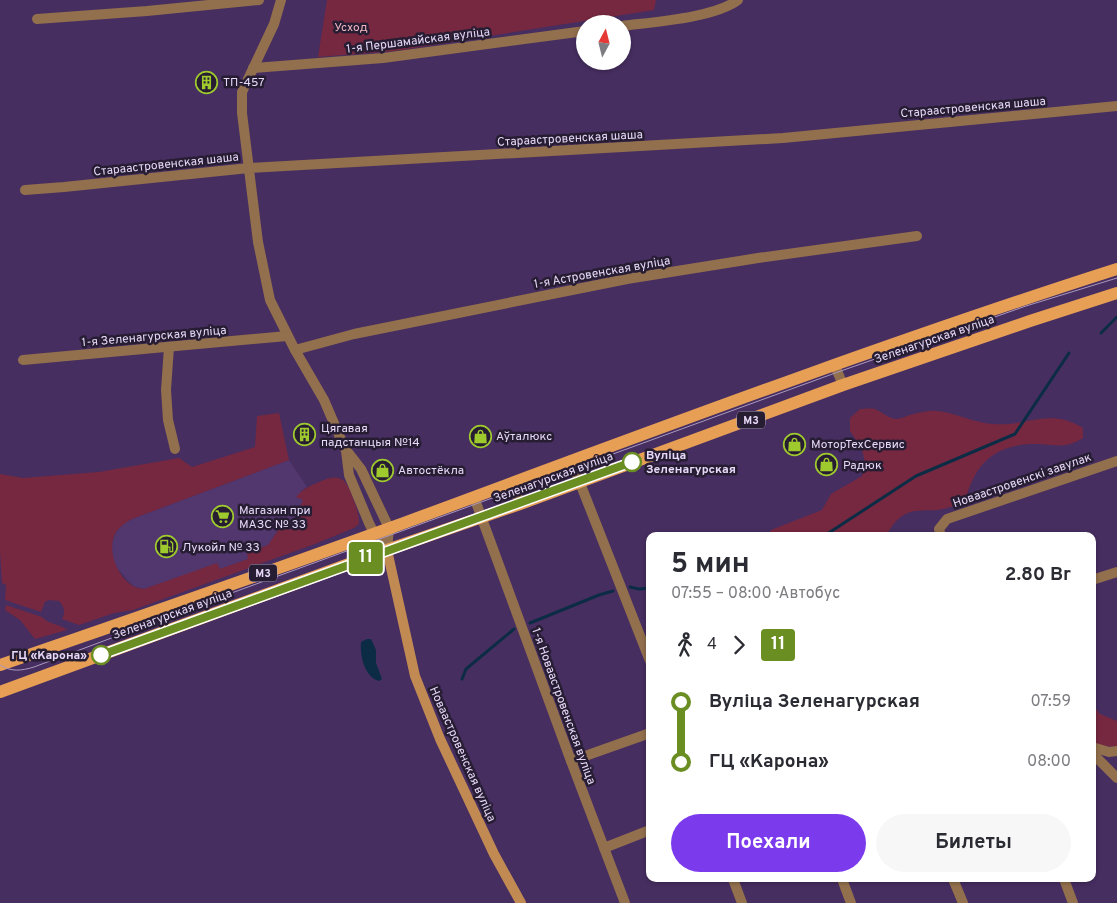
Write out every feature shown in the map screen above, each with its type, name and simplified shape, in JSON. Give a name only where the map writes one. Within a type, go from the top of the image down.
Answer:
[{"type":"main road","name":"Зеленагурская вуліца","points":[[0,665],[147,615],[971,316],[1117,269]]},
{"type":"main road","name":"Зеленагурская вуліца","points":[[0,692],[843,385],[1117,293]]},
{"type":"main road","name":"Новаастровенская вуліца","points":[[387,550],[415,676],[440,739],[494,854],[521,903]]},
{"type":"street","points":[[37,19],[259,0]]},
{"type":"street","points":[[281,0],[274,24],[242,92],[242,113],[258,242],[270,300],[287,336],[324,400],[346,451],[349,475],[374,533],[387,550]]},
{"type":"street","points":[[631,25],[702,14],[722,9],[738,0]]},
{"type":"street","name":"1-я Першамайская вуліца","points":[[253,68],[383,58],[576,32]]},
{"type":"street","name":"Стараастровенская шаша","points":[[24,190],[249,168],[783,138],[1117,106]]},
{"type":"street","name":"1-я Астровенская вуліца","points":[[295,350],[354,334],[627,279],[758,258],[918,236]]},
{"type":"street","name":"1-я Зеленагурская вуліца","points":[[23,360],[287,336]]},
{"type":"street","points":[[169,347],[166,390],[168,420],[175,449]]},
{"type":"street","points":[[835,366],[843,385]]},
{"type":"street","points":[[346,451],[362,469],[389,528],[387,550]]},
{"type":"street","points":[[571,460],[646,651]]},
{"type":"street","name":"Новаастровенскі завулак","points":[[940,532],[947,519],[1117,461]]},
{"type":"street","points":[[513,482],[520,504]]},
{"type":"street","name":"1-я Новаастровенская вуліца","points":[[474,497],[625,903]]},
{"type":"street","points":[[1096,579],[1117,572]]},
{"type":"street","points":[[571,761],[646,734]]},
{"type":"street","points":[[1096,748],[1109,752],[1117,751]]},
{"type":"street","points":[[1096,756],[1117,778]]},
{"type":"street","points":[[604,848],[646,832]]},
{"type":"street","points":[[734,882],[742,903]]},
{"type":"street","points":[[843,882],[851,903]]},
{"type":"street","points":[[954,882],[963,903]]},
{"type":"street","points":[[1065,882],[1073,903]]},
{"type":"shaded area","points":[[289,460],[307,487],[297,497],[304,500],[290,530],[281,526],[268,545],[247,553],[249,559],[220,569],[217,564],[144,589],[133,586],[117,568],[111,547],[115,534],[122,525],[132,519]]},
{"type":"green space","name":"Усход","points":[[327,0],[656,0],[654,10],[622,15],[576,15],[576,22],[395,51],[318,57]]},
{"type":"green space","points":[[860,409],[875,409],[896,419],[931,411],[993,424],[1016,423],[1048,418],[1071,422],[1083,428],[1083,438],[1076,442],[1057,446],[1025,444],[1005,449],[993,455],[979,468],[963,500],[947,508],[910,512],[902,516],[889,532],[770,532],[822,510],[831,494],[862,476],[865,463],[862,449],[850,431],[850,418]]},
{"type":"green space","points":[[279,413],[289,460],[132,519],[118,529],[113,540],[113,555],[118,570],[127,582],[144,589],[217,563],[220,569],[248,559],[247,553],[268,545],[281,526],[290,530],[303,500],[296,497],[312,485],[327,479],[338,478],[348,487],[357,509],[359,521],[359,524],[354,528],[133,610],[114,613],[79,625],[62,619],[64,609],[59,601],[49,600],[45,602],[41,612],[5,600],[6,585],[2,583],[0,551],[0,474],[23,478],[99,472],[179,458],[192,467],[255,447],[257,416]]},
{"type":"green space","points":[[6,605],[42,617],[67,630],[35,639],[20,620],[5,610]]},
{"type":"green space","points":[[1096,709],[1100,714],[1117,721],[1117,747],[1097,745]]},
{"type":"water","points":[[371,639],[376,650],[376,663],[382,679],[379,681],[374,679],[366,670],[362,659],[361,642]]},
{"type":"waterway","points":[[1101,333],[1117,317]]},
{"type":"waterway","points":[[830,532],[916,476],[1015,434],[1069,353]]},
{"type":"waterway","points":[[630,587],[646,588]]},
{"type":"waterway","points":[[530,623],[613,591]]},
{"type":"waterway","points":[[462,679],[466,669],[514,629]]},
{"type":"tram line","points":[[0,665],[16,670],[34,667],[838,372],[1026,306],[1117,278]]},
{"type":"bus line","name":"11","points":[[101,655],[632,462]]},
{"type":"place","name":"ТП-457","points":[[207,82]]},
{"type":"place","name":"Цягавая падстанцыя №14","points":[[305,435]]},
{"type":"place","name":"Аўталюкс","points":[[480,436]]},
{"type":"place","name":"МоторТехСервис","points":[[795,444]]},
{"type":"place","name":"Вуліца Зеленагурская","points":[[632,462]]},
{"type":"place","name":"Радюк","points":[[827,465]]},
{"type":"place","name":"Автостёкла","points":[[382,470]]},
{"type":"place","name":"Магазин при МАЗС № 33","points":[[223,517]]},
{"type":"place","name":"Лукойл № 33","points":[[166,547]]},
{"type":"place","name":"ГЦ «Карона»","points":[[101,655]]}]
